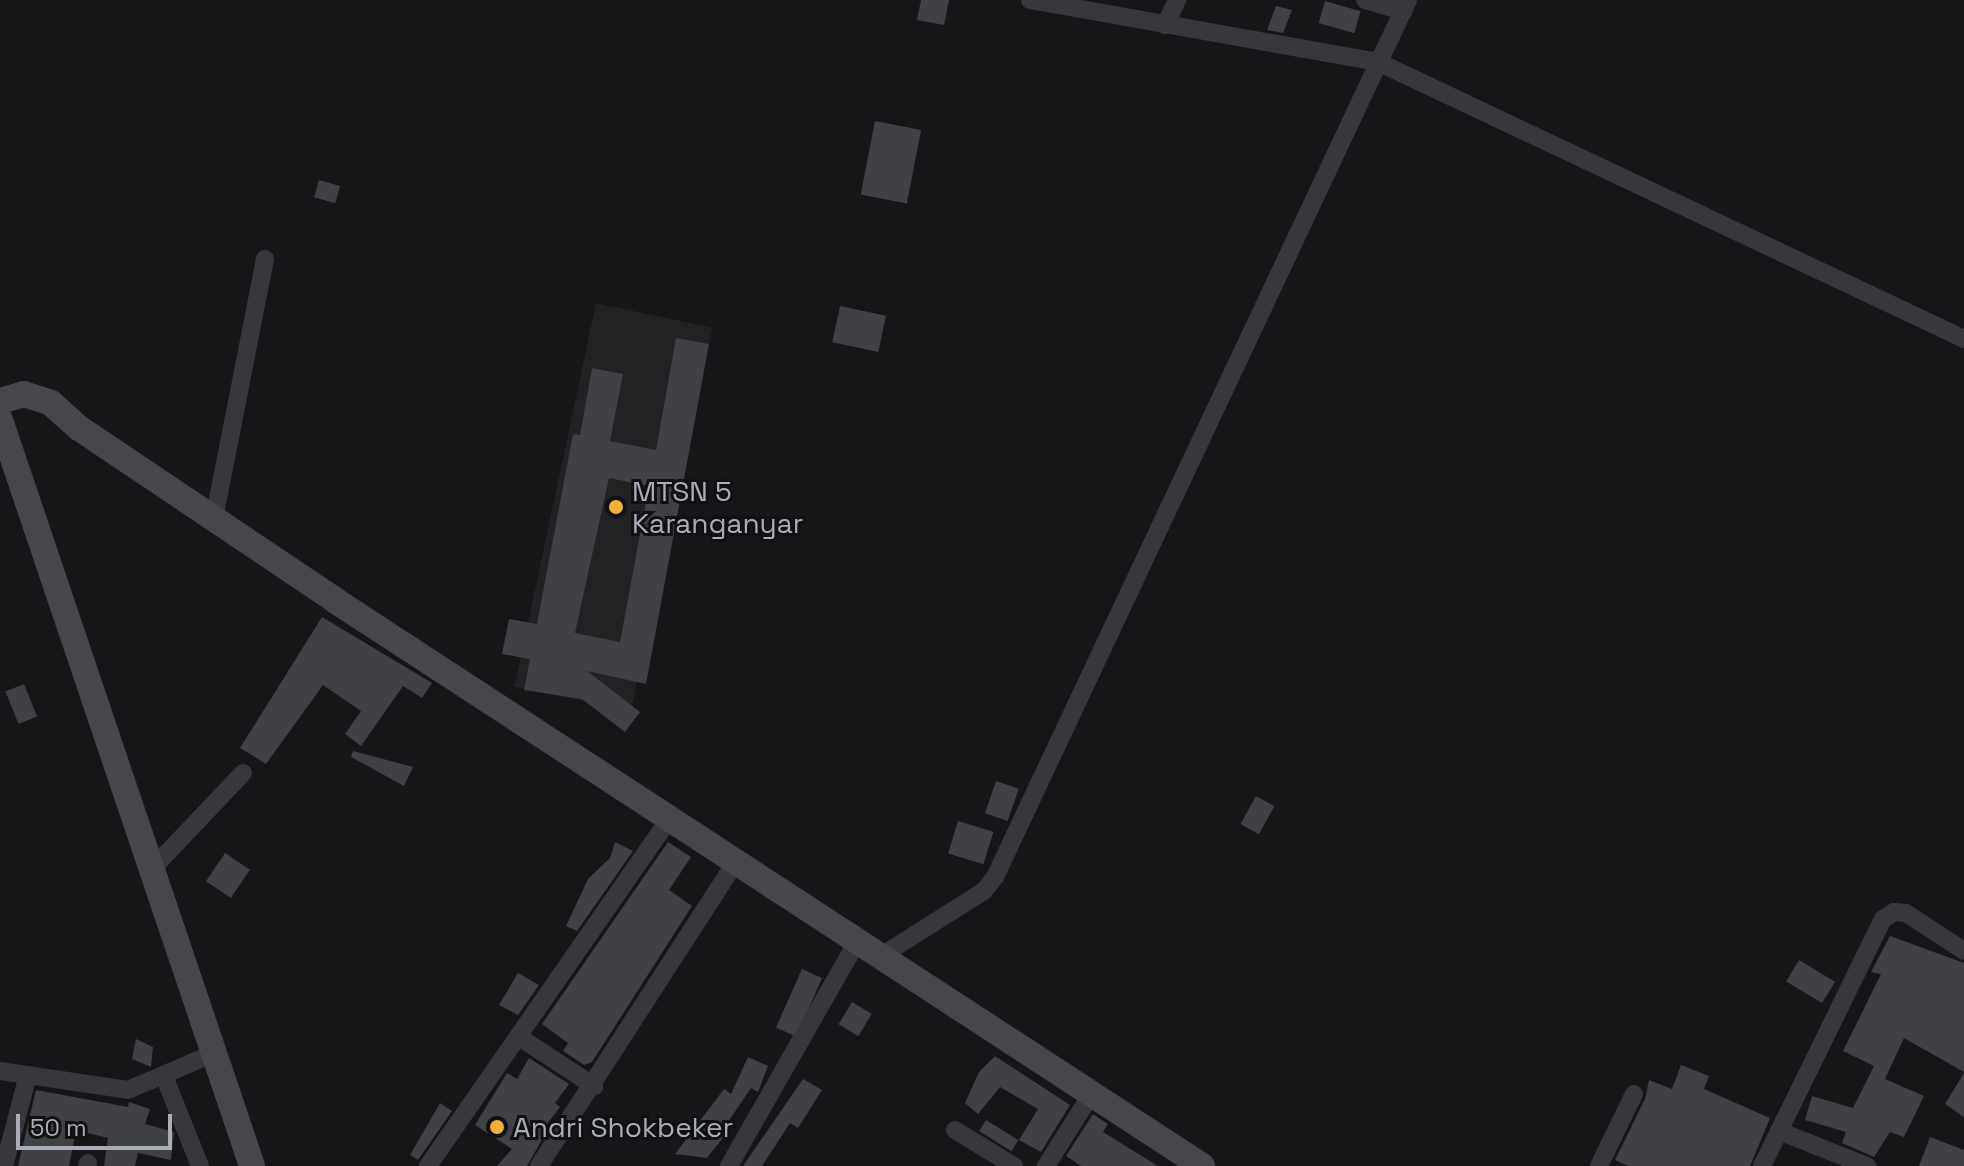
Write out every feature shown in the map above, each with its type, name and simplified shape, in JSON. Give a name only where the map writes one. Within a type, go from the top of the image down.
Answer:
[{"type":"main road","points":[[0,401],[39,396],[214,519],[1202,1166]]},
{"type":"main road","points":[[0,420],[150,871],[207,1057],[252,1166]]},
{"type":"street","points":[[1030,0],[1378,62],[1964,339]]},
{"type":"street","points":[[1165,25],[1177,0]]},
{"type":"street","points":[[881,956],[984,891],[995,877],[1406,5],[1365,0]]},
{"type":"street","points":[[214,519],[265,259]]},
{"type":"street","points":[[150,871],[243,773]]},
{"type":"street","points":[[428,1166],[670,818]]},
{"type":"street","points":[[539,1166],[594,1086],[736,861]]},
{"type":"street","points":[[1762,1166],[1887,914],[1906,913],[1964,951]]},
{"type":"street","points":[[729,1166],[858,940]]},
{"type":"street","points":[[519,1037],[594,1086]]},
{"type":"street","points":[[0,1071],[121,1091],[207,1057]]},
{"type":"street","points":[[4,1166],[7,1119],[28,1075]]},
{"type":"street","points":[[164,1076],[200,1166]]},
{"type":"street","points":[[1046,1166],[1092,1093]]},
{"type":"street","points":[[1599,1166],[1634,1094]]},
{"type":"street","points":[[955,1130],[1014,1166]]},
{"type":"street","points":[[1779,1131],[1867,1166]]},
{"type":"shaded area","name":"MTSN 5 Karanganyar","points":[[596,303],[712,328],[631,711],[514,686]]},
{"type":"building","points":[[921,0],[949,0],[944,25],[917,20]]},
{"type":"building","points":[[1325,1],[1361,11],[1354,33],[1319,23]]},
{"type":"building","points":[[1276,6],[1292,10],[1283,33],[1267,30]]},
{"type":"building","points":[[875,121],[921,130],[907,204],[861,195]]},
{"type":"building","points":[[319,180],[340,186],[335,203],[314,197]]},
{"type":"building","points":[[840,306],[886,316],[878,352],[832,342]]},
{"type":"building","points":[[676,338],[709,344],[646,684],[587,671],[640,712],[625,732],[582,699],[524,690],[530,659],[502,654],[509,619],[537,624],[573,434],[580,435],[592,368],[623,374],[610,441],[656,450]],"holes":[[[609,478],[649,486],[620,642],[575,633]]]},
{"type":"building","points":[[322,617],[432,683],[422,698],[403,686],[361,746],[345,734],[361,711],[323,685],[266,764],[240,748]]},
{"type":"building","points":[[24,684],[37,716],[19,724],[5,691]]},
{"type":"building","points":[[353,751],[413,767],[404,786],[351,757]]},
{"type":"building","points":[[996,781],[1019,789],[1008,821],[985,813]]},
{"type":"building","points":[[1256,796],[1274,806],[1259,834],[1240,824]]},
{"type":"building","points":[[958,821],[993,832],[983,864],[948,854]]},
{"type":"building","points":[[615,842],[633,851],[577,931],[566,926],[588,879],[610,858]]},
{"type":"building","points":[[668,842],[691,857],[669,890],[692,906],[592,1062],[584,1065],[563,1051],[568,1043],[542,1024]]},
{"type":"building","points":[[225,853],[250,870],[231,898],[206,881]]},
{"type":"building","points":[[1890,936],[1964,963],[1964,1072],[1904,1038],[1885,1079],[1924,1096],[1904,1137],[1890,1132],[1874,1157],[1842,1143],[1846,1132],[1805,1120],[1812,1096],[1853,1108],[1874,1066],[1843,1051],[1881,974],[1871,972]]},
{"type":"building","points":[[1799,960],[1835,982],[1822,1003],[1786,981]]},
{"type":"building","points":[[802,969],[822,978],[796,1036],[776,1027]]},
{"type":"building","points":[[518,973],[539,985],[518,1015],[499,1005]]},
{"type":"building","points":[[852,1002],[872,1014],[858,1036],[839,1024]]},
{"type":"building","points":[[136,1039],[153,1047],[151,1067],[132,1059]]},
{"type":"building","points":[[995,1056],[1070,1105],[1041,1152],[1019,1140],[1038,1109],[1000,1087],[978,1114],[965,1103],[979,1072]]},
{"type":"building","points":[[748,1057],[768,1066],[758,1092],[751,1088],[728,1122],[733,1125],[707,1158],[675,1154],[724,1089],[731,1094]]},
{"type":"building","points":[[529,1058],[569,1084],[555,1103],[560,1107],[540,1133],[544,1136],[527,1166],[497,1166],[512,1149],[475,1125],[507,1073],[517,1079]]},
{"type":"building","points":[[1681,1065],[1709,1076],[1704,1089],[1770,1118],[1750,1166],[1628,1166],[1615,1160],[1645,1099],[1649,1080],[1672,1089]]},
{"type":"building","points":[[1964,1073],[1964,1117],[1945,1104]]},
{"type":"building","points":[[803,1079],[822,1090],[798,1128],[790,1123],[762,1166],[743,1166]]},
{"type":"building","points":[[36,1090],[128,1107],[129,1102],[150,1109],[145,1124],[174,1132],[171,1160],[138,1153],[135,1166],[104,1166],[108,1138],[76,1130],[69,1166],[18,1166]]},
{"type":"building","points":[[440,1103],[452,1111],[418,1160],[410,1155]]},
{"type":"building","points":[[1093,1114],[1108,1124],[1103,1132],[1158,1166],[1081,1166],[1066,1156]]},
{"type":"building","points":[[986,1120],[1018,1140],[1011,1151],[979,1131]]},
{"type":"building","points":[[1930,1137],[1964,1150],[1964,1166],[1919,1166]]},
{"type":"place","name":"MTSN 5 Karanganyar","points":[[616,507]]},
{"type":"place","name":"Andri Shokbeker","points":[[497,1127]]}]
